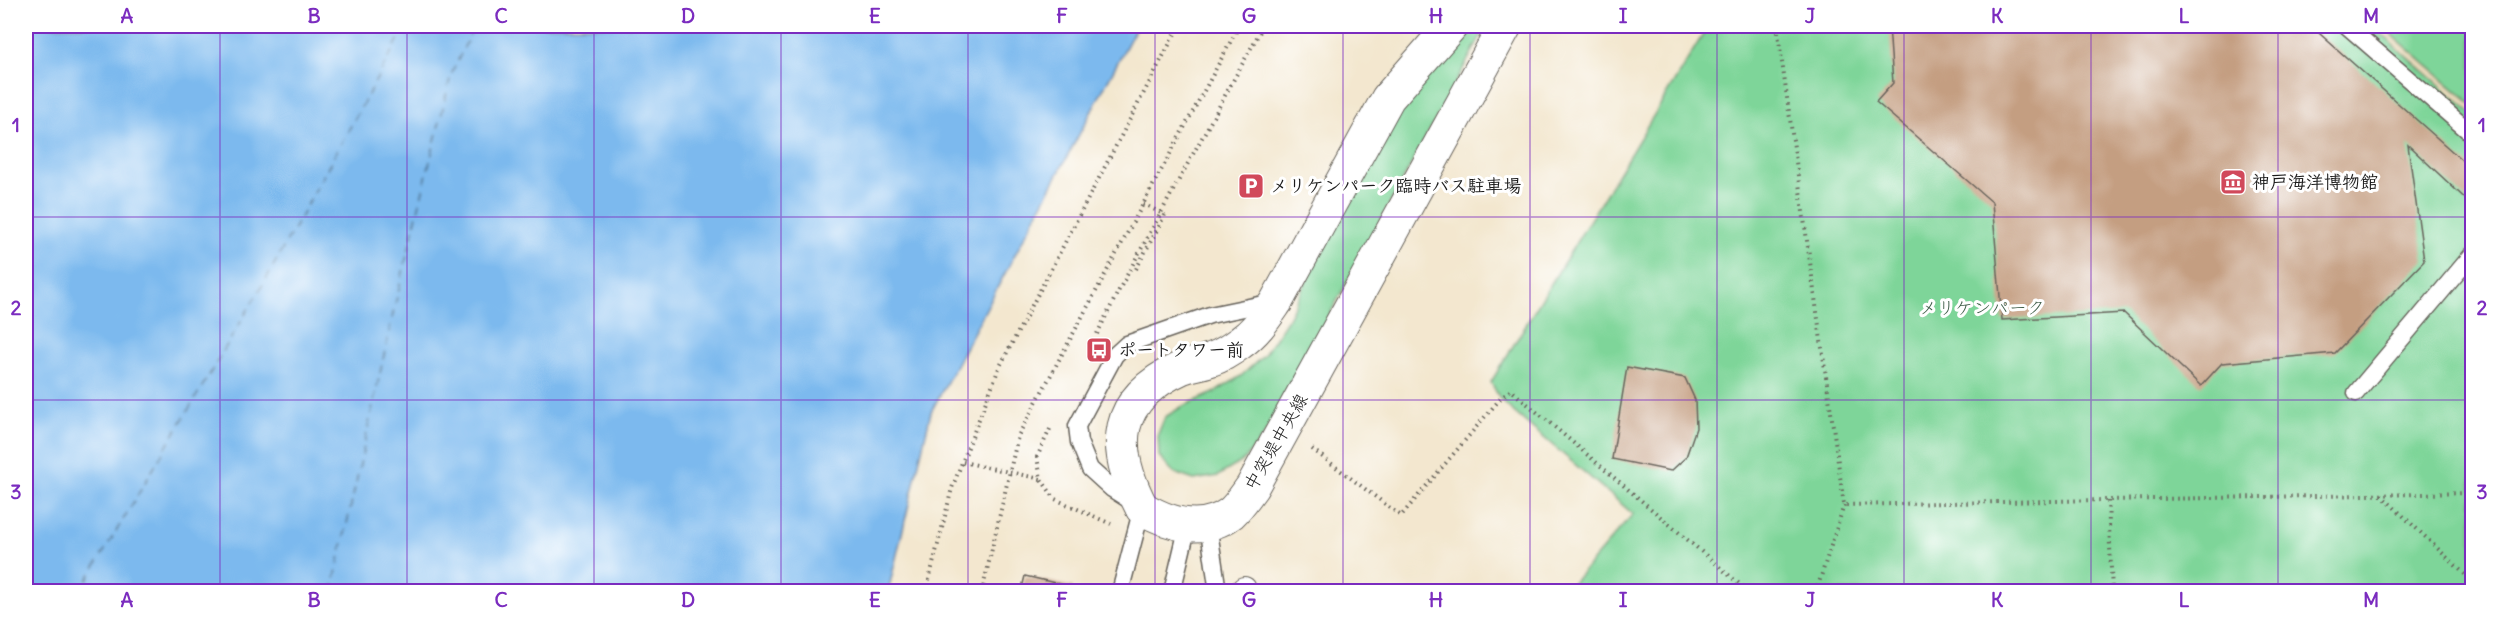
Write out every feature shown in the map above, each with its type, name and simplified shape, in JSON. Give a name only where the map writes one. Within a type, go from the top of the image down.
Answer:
[{"type":"street","points":[[1198,525],[1161,519],[1142,507],[1129,483],[1122,460],[1122,435],[1130,409],[1143,392],[1162,379],[1182,368],[1213,359],[1239,344],[1257,329],[1276,302],[1388,98],[1451,26]]},
{"type":"street","name":"中突堤中央線","points":[[1198,525],[1231,512],[1252,487],[1505,26]]},
{"type":"lane","points":[[2347,26],[2472,134]]},
{"type":"lane","points":[[2356,393],[2472,255]]},
{"type":"lane","points":[[1120,591],[1142,507],[1112,489],[1090,469],[1079,442],[1077,426],[1115,355],[1127,344],[1209,315],[1276,302]]},
{"type":"lane","points":[[1198,525],[1215,574],[1218,591]]},
{"type":"lane","points":[[1172,591],[1198,525]]},
{"type":"lane","points":[[1210,591],[1215,574]]},
{"type":"path","points":[[926,591],[952,489],[999,368],[1179,26]]},
{"type":"path","points":[[982,591],[1018,436],[1239,26]]},
{"type":"path","points":[[1094,339],[1263,26]]},
{"type":"path","points":[[1777,26],[1844,505],[1816,591]]},
{"type":"path","points":[[1136,269],[1165,215],[1143,204]]},
{"type":"path","points":[[1304,443],[1401,516],[1500,399],[1511,390],[1749,591]]},
{"type":"path","points":[[1052,425],[1036,457],[1041,479],[1055,499],[1111,524]]},
{"type":"path","points":[[963,462],[1041,479]]},
{"type":"path","points":[[1844,505],[2472,493]]},
{"type":"path","points":[[2380,494],[2472,581]]},
{"type":"path","points":[[2108,501],[2112,591]]},
{"type":"shaded area","points":[[2373,26],[2472,26],[2472,112]]},
{"type":"green space","name":"メリケンパーク","points":[[1702,26],[2372,26],[2472,113],[2472,591],[1566,591],[1633,514],[1509,408],[1500,399],[1491,382],[1704,33]]},
{"type":"green space","points":[[2382,26],[2472,26],[2472,104]]},
{"type":"green space","points":[[1472,28],[1482,34],[1263,437],[1243,461],[1218,476],[1194,480],[1174,473],[1159,456],[1158,434],[1165,417],[1183,406],[1214,393],[1241,376],[1264,355],[1287,320],[1380,135],[1402,102],[1462,44]]},
{"type":"water","points":[[26,26],[1137,26],[931,412],[888,592],[26,591]]},
{"type":"building","points":[[1889,26],[2311,26],[2472,169],[2472,205],[2408,145],[2424,261],[2335,353],[2222,363],[2201,386],[2124,313],[2002,320],[1992,202],[1876,102],[1893,83]]},
{"type":"building","points":[[1627,367],[1685,378],[1695,400],[1696,428],[1686,457],[1671,471],[1612,459]]},
{"type":"building","points":[[1025,576],[1073,587],[1072,592],[1021,592]]},
{"type":"ferry route","points":[[80,592],[265,281],[406,26]]},
{"type":"ferry route","points":[[332,592],[395,305],[451,75],[474,26]]},
{"type":"place","name":"神戸海洋博物館","points":[[2233,182]]},
{"type":"place","name":"メリケンパーク臨時バス駐車場","points":[[1251,186]]},
{"type":"place","name":"ポートタワー前","points":[[1099,350]]}]
